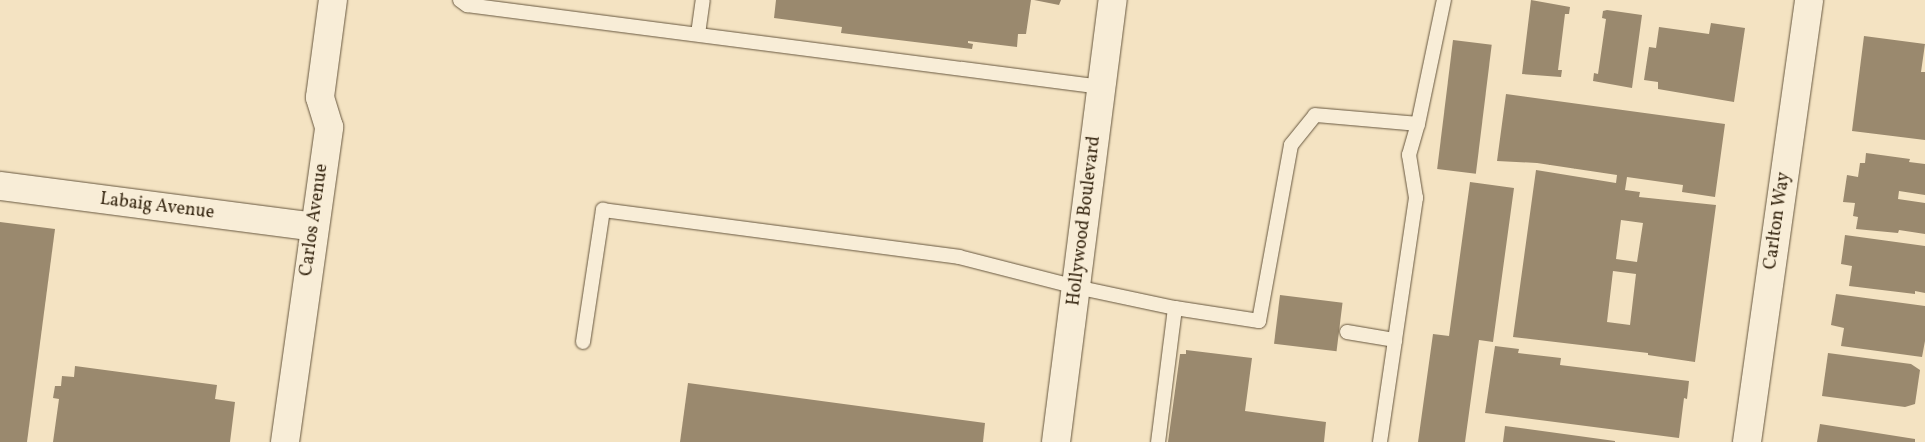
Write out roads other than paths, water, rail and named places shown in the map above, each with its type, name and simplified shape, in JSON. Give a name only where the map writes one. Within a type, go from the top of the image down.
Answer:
[{"type":"street","name":"Carlos Avenue","points":[[285,442],[329,127],[320,97],[334,0]]},
{"type":"street","name":"Hollywood Boulevard","points":[[1056,442],[1113,0]]},
{"type":"street","name":"Carlton Way","points":[[1747,442],[1809,0]]},
{"type":"street","name":"Labaig Avenue","points":[[0,186],[314,228]]},
{"type":"lane","points":[[460,0],[467,6],[698,34],[1102,88]]},
{"type":"lane","points":[[698,34],[703,0]]},
{"type":"lane","points":[[1380,442],[1416,198],[1409,155],[1418,124],[1444,0]]},
{"type":"lane","points":[[583,342],[603,210],[959,257],[1174,308],[1259,321],[1291,145],[1315,115],[1418,124]]},
{"type":"lane","points":[[1158,442],[1174,308]]},
{"type":"lane","points":[[1347,332],[1395,340]]}]
